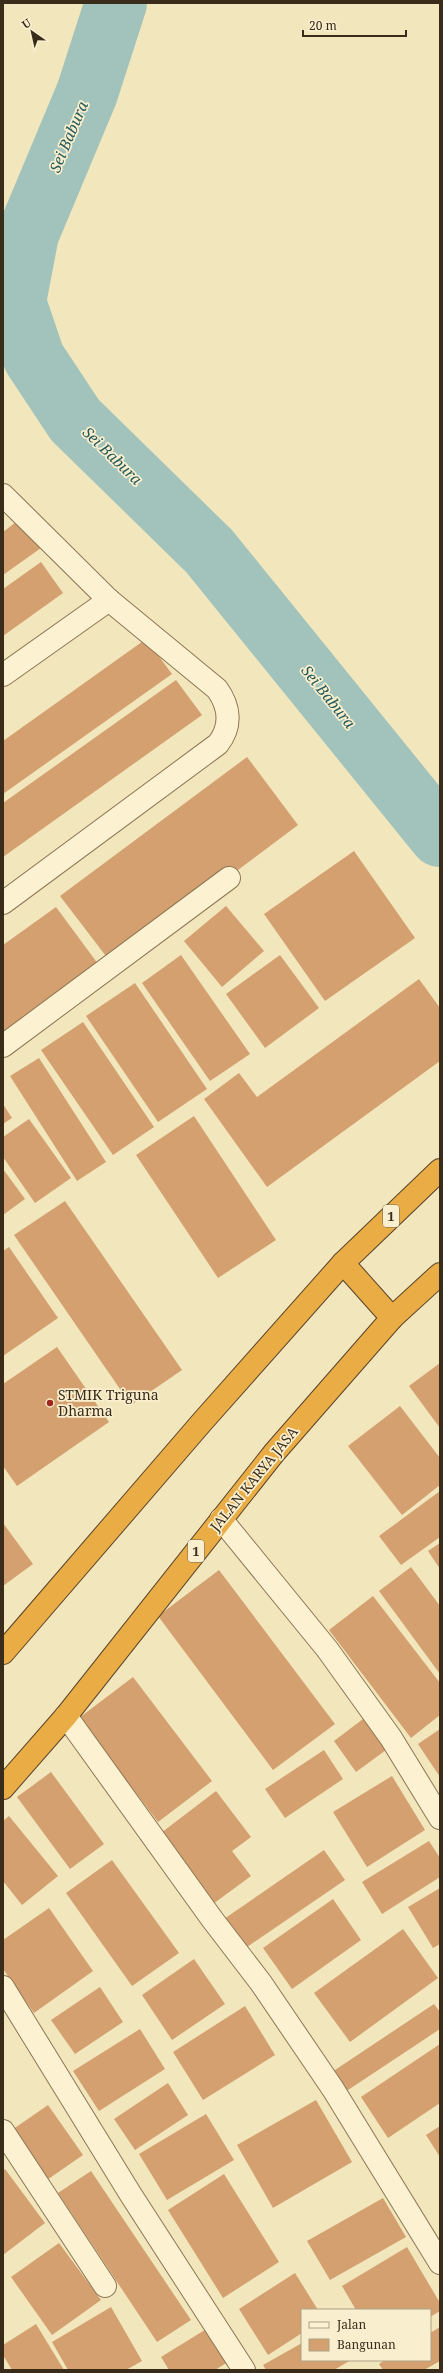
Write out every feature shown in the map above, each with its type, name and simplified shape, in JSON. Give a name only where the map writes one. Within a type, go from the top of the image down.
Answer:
[{"type":"highway","name":"1","points":[[3,1653],[202,1422],[343,1263],[440,1170]]},
{"type":"highway","points":[[343,1263],[392,1318]]},
{"type":"highway","name":"JALAN KARYA JASA","points":[[3,1788],[66,1716],[274,1453],[392,1318],[440,1274]]},
{"type":"street","points":[[3,495],[109,600],[217,689],[228,707],[226,732],[218,744],[3,903]]},
{"type":"street","points":[[3,675],[109,600]]},
{"type":"street","points":[[3,1046],[229,878]]},
{"type":"street","points":[[222,1519],[327,1649],[390,1738],[440,1818]]},
{"type":"street","points":[[66,1716],[212,1919],[261,1983],[333,2089],[440,2264]]},
{"type":"street","points":[[3,1987],[131,2195],[244,2370]]},
{"type":"street","points":[[3,2131],[105,2286]]},
{"type":"building","points":[[20,519],[41,548],[3,575],[3,532]]},
{"type":"building","points":[[41,562],[63,593],[3,636],[3,589]]},
{"type":"building","points":[[146,639],[172,674],[3,794],[3,741]]},
{"type":"building","points":[[176,680],[202,715],[3,857],[3,803]]},
{"type":"building","points":[[247,757],[298,825],[112,964],[60,896]]},
{"type":"building","points":[[354,851],[415,938],[325,1001],[264,914]]},
{"type":"building","points":[[226,906],[264,951],[222,987],[184,941]]},
{"type":"building","points":[[56,907],[104,972],[3,1032],[3,945]]},
{"type":"building","points":[[181,955],[250,1054],[210,1081],[142,983]]},
{"type":"building","points":[[280,955],[319,1008],[265,1048],[226,994]]},
{"type":"building","points":[[419,979],[440,1008],[440,1061],[267,1187],[204,1099],[239,1073],[257,1097]]},
{"type":"building","points":[[135,983],[207,1089],[158,1122],[86,1016]]},
{"type":"building","points":[[83,1022],[154,1127],[113,1155],[41,1050]]},
{"type":"building","points":[[39,1058],[106,1162],[77,1181],[10,1076]]},
{"type":"building","points":[[3,1104],[12,1118],[3,1124]]},
{"type":"building","points":[[194,1116],[276,1240],[218,1278],[136,1155]]},
{"type":"building","points":[[29,1119],[71,1178],[35,1203],[3,1157],[3,1137]]},
{"type":"building","points":[[3,1169],[25,1199],[3,1215]]},
{"type":"building","points":[[65,1201],[182,1370],[131,1405],[14,1235]]},
{"type":"building","points":[[9,1247],[58,1318],[3,1356],[3,1251]]},
{"type":"building","name":"STMIK Triguna Dharma","points":[[57,1347],[109,1422],[17,1486],[3,1466],[3,1384]]},
{"type":"building","points":[[440,1363],[440,1428],[409,1386]]},
{"type":"building","points":[[400,1406],[440,1458],[440,1485],[402,1515],[348,1446]]},
{"type":"building","points":[[440,1491],[440,1537],[401,1565],[379,1536]]},
{"type":"building","points":[[3,1523],[33,1564],[3,1586]]},
{"type":"building","points":[[440,1543],[440,1569],[428,1551]]},
{"type":"building","points":[[411,1567],[440,1606],[440,1674],[379,1591]]},
{"type":"building","points":[[219,1570],[335,1724],[273,1770],[158,1616]]},
{"type":"building","points":[[373,1596],[440,1683],[440,1715],[411,1738],[329,1630]]},
{"type":"building","points":[[133,1677],[212,1781],[158,1822],[79,1718]]},
{"type":"building","points":[[363,1719],[386,1750],[356,1772],[334,1741]]},
{"type":"building","points":[[440,1729],[440,1777],[418,1744]]},
{"type":"building","points":[[324,1750],[343,1779],[285,1818],[265,1789]]},
{"type":"building","points":[[51,1772],[104,1844],[70,1869],[17,1797]]},
{"type":"building","points":[[392,1776],[425,1830],[367,1867],[333,1812]]},
{"type":"building","points":[[216,1791],[251,1837],[232,1851],[251,1876],[213,1904],[161,1833]]},
{"type":"building","points":[[9,1816],[58,1876],[22,1905],[3,1881],[3,1821]]},
{"type":"building","points":[[429,1841],[440,1858],[440,1877],[382,1914],[362,1882]]},
{"type":"building","points":[[324,1850],[345,1880],[244,1949],[224,1919]]},
{"type":"building","points":[[112,1860],[179,1953],[132,1986],[66,1893]]},
{"type":"building","points":[[440,1888],[440,1944],[433,1948],[408,1907]]},
{"type":"building","points":[[333,1899],[361,1940],[292,1989],[263,1948]]},
{"type":"building","points":[[49,1908],[93,1971],[34,2013],[3,1969],[3,1940]]},
{"type":"building","points":[[403,1929],[438,1978],[350,2042],[314,1993]]},
{"type":"building","points":[[194,1959],[225,2004],[172,2040],[142,1995]]},
{"type":"building","points":[[100,1987],[123,2022],[75,2054],[51,2020]]},
{"type":"building","points":[[434,2004],[440,2012],[440,2029],[342,2094],[329,2074]]},
{"type":"building","points":[[245,2006],[275,2055],[203,2100],[173,2052]]},
{"type":"building","points":[[140,2029],[165,2069],[99,2111],[73,2071]]},
{"type":"building","points":[[440,2044],[440,2103],[388,2138],[361,2097]]},
{"type":"building","points":[[168,2083],[188,2115],[135,2150],[114,2119]]},
{"type":"building","points":[[316,2100],[352,2162],[273,2208],[237,2145]]},
{"type":"building","points":[[48,2105],[83,2155],[44,2182],[9,2132]]},
{"type":"building","points":[[206,2114],[234,2160],[167,2200],[139,2154]]},
{"type":"building","points":[[440,2126],[440,2157],[426,2135]]},
{"type":"building","points":[[5,2169],[45,2223],[3,2255],[3,2171]]},
{"type":"building","points":[[91,2171],[191,2320],[157,2342],[58,2193]]},
{"type":"building","points":[[224,2174],[279,2262],[223,2298],[168,2210]]},
{"type":"building","points":[[383,2198],[406,2237],[330,2280],[307,2241]]},
{"type":"building","points":[[59,2243],[101,2300],[52,2335],[11,2277]]},
{"type":"building","points":[[407,2247],[440,2303],[440,2311],[431,2316],[431,2309],[355,2309],[342,2286]]},
{"type":"building","points":[[295,2273],[317,2309],[301,2309],[301,2334],[268,2355],[239,2309]]},
{"type":"building","points":[[111,2307],[142,2361],[126,2370],[68,2370],[52,2342]]},
{"type":"building","points":[[36,2324],[64,2370],[12,2370],[3,2355],[3,2345]]},
{"type":"building","points":[[440,2327],[440,2361],[424,2370],[383,2370],[379,2364],[384,2361],[431,2361],[431,2332]]},
{"type":"building","points":[[208,2328],[228,2362],[215,2370],[169,2370],[161,2357]]},
{"type":"building","points":[[301,2344],[301,2361],[349,2361],[334,2370],[266,2370],[263,2365]]},
{"type":"waterway","name":"Sei Babura","points":[[116,3],[87,93],[28,234],[15,302],[34,358],[75,420],[209,551],[440,836]]},
{"type":"place","name":"STMIK Triguna Dharma","points":[[50,1403]]}]
